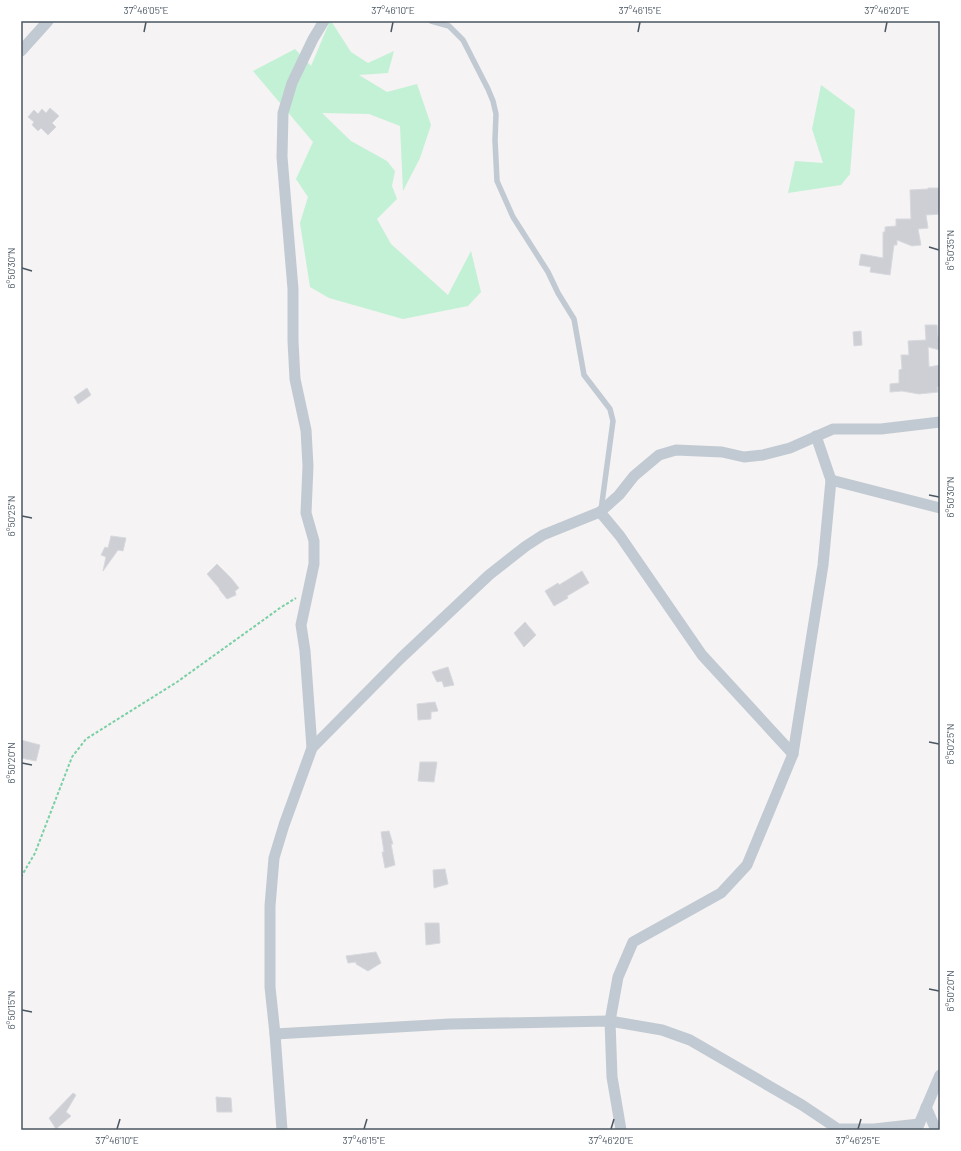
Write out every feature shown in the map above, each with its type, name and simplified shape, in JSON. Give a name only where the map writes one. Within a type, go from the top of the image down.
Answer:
[{"type":"street","points":[[21,51],[48,21]]},
{"type":"street","points":[[282,1130],[270,987],[270,906],[274,858],[284,825],[312,748],[305,651],[301,625],[314,564],[314,541],[306,513],[308,466],[306,430],[295,379],[293,289],[282,157],[283,113],[292,83],[313,39],[324,21]]},
{"type":"street","points":[[312,748],[401,658],[489,575],[526,546],[543,536],[600,512],[619,495],[634,476],[660,455],[676,450],[722,452],[744,457],[763,455],[790,448],[833,429],[881,429],[940,422]]},
{"type":"street","points":[[621,1130],[612,1077],[610,1021],[618,977],[633,942],[721,893],[747,866],[793,754],[822,565],[831,480],[816,436]]},
{"type":"street","points":[[831,480],[940,508]]},
{"type":"street","points":[[600,512],[620,536],[702,655],[793,754]]},
{"type":"street","points":[[275,1034],[450,1024],[610,1021],[662,1030],[690,1040],[802,1105],[838,1129],[918,1127],[940,1075]]},
{"type":"street","points":[[926,1107],[936,1130]]},
{"type":"lane","points":[[431,21],[449,26],[463,40],[488,89],[496,114],[495,140],[497,181],[513,217],[548,272],[558,293],[574,319],[584,375],[610,409],[613,421],[600,512]]},
{"type":"path","points":[[21,877],[35,853],[72,757],[86,739],[177,682],[280,608],[308,592]]},
{"type":"green space","points":[[330,21],[351,52],[368,63],[394,51],[388,73],[359,75],[387,92],[417,84],[431,125],[420,158],[403,191],[400,126],[369,114],[322,113],[351,141],[387,161],[395,171],[392,186],[397,199],[377,219],[391,244],[448,295],[471,251],[481,292],[468,306],[403,319],[329,298],[310,287],[300,223],[308,197],[296,179],[313,142],[253,71],[295,49],[311,66]]},
{"type":"green space","points":[[821,85],[855,110],[850,174],[841,185],[788,193],[795,161],[823,163],[812,129]]},
{"type":"building","points":[[50,108],[59,116],[52,123],[56,127],[48,135],[41,128],[38,131],[32,125],[34,122],[28,117],[34,110],[38,114],[42,109],[46,113]]},
{"type":"building","points":[[940,188],[940,214],[926,215],[928,228],[918,229],[921,245],[912,246],[897,240],[897,245],[894,245],[890,275],[870,272],[871,267],[859,265],[861,254],[883,258],[883,232],[885,232],[885,227],[896,226],[896,219],[911,219],[910,190]]},
{"type":"building","points":[[925,325],[937,325],[938,337],[940,337],[940,350],[928,347],[929,367],[940,365],[940,387],[937,387],[938,392],[919,394],[902,391],[890,392],[890,384],[899,383],[899,370],[902,369],[901,355],[909,355],[908,341],[926,340]]},
{"type":"building","points":[[861,331],[862,345],[854,346],[853,332]]},
{"type":"building","points":[[87,388],[91,395],[78,404],[74,397]]},
{"type":"building","points":[[111,536],[126,538],[123,551],[118,550],[103,571],[106,557],[101,555],[105,547],[108,548]]},
{"type":"building","points":[[217,564],[239,588],[235,591],[236,595],[227,599],[207,574]]},
{"type":"building","points":[[582,571],[589,583],[567,596],[568,598],[554,606],[545,591],[558,583],[559,585]]},
{"type":"building","points":[[525,622],[536,635],[524,647],[514,633]]},
{"type":"building","points":[[448,667],[454,685],[444,687],[442,681],[437,682],[432,672]]},
{"type":"building","points":[[435,702],[438,711],[431,712],[431,719],[418,720],[417,704]]},
{"type":"building","points":[[21,740],[40,745],[36,761],[21,758]]},
{"type":"building","points":[[420,762],[437,762],[434,782],[418,781]]},
{"type":"building","points":[[389,831],[393,844],[391,844],[395,865],[385,868],[382,852],[384,852],[381,832]]},
{"type":"building","points":[[445,869],[448,884],[434,888],[433,870]]},
{"type":"building","points":[[425,923],[439,923],[440,943],[426,945]]},
{"type":"building","points":[[376,952],[381,963],[368,971],[356,964],[356,962],[348,963],[346,956]]},
{"type":"building","points":[[73,1093],[76,1095],[66,1112],[71,1116],[56,1129],[49,1118]]},
{"type":"building","points":[[216,1097],[231,1098],[232,1112],[217,1112]]}]
